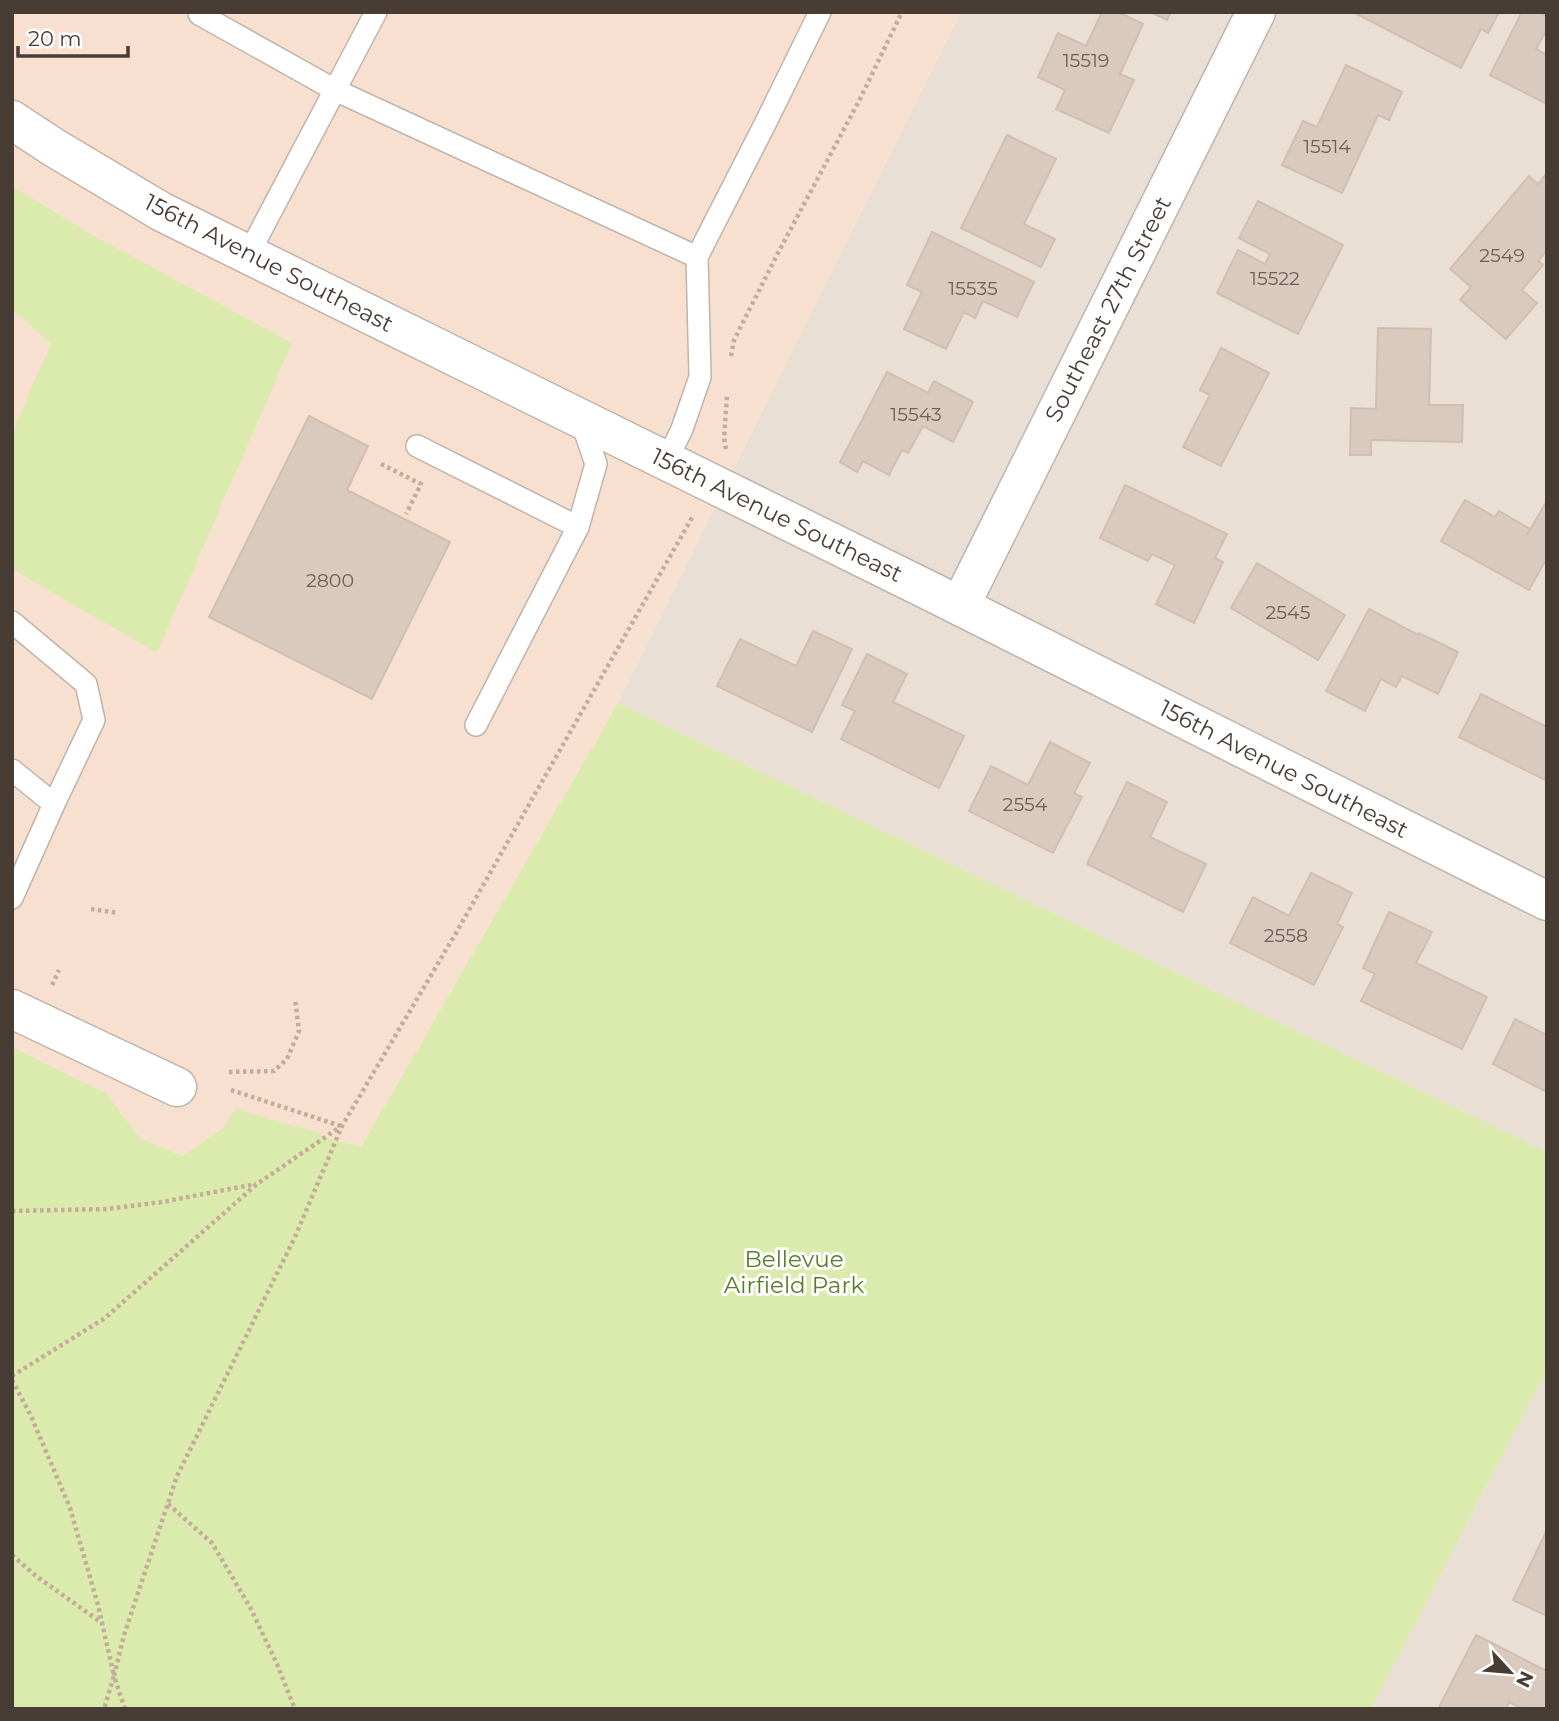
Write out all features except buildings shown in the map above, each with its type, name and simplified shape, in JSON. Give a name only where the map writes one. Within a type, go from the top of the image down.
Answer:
[{"type":"street","name":"Southeast 27th Street","points":[[960,606],[1256,12]]},
{"type":"street","name":"156th Avenue Southeast","points":[[12,120],[162,212],[667,460],[1547,901]]},
{"type":"street","points":[[12,1009],[177,1087]]},
{"type":"lane","points":[[248,255],[376,12]]},
{"type":"lane","points":[[667,460],[682,429],[700,377],[697,257],[820,12]]},
{"type":"lane","points":[[199,14],[335,90],[697,257]]},
{"type":"lane","points":[[476,725],[578,527],[596,464],[581,418]]},
{"type":"lane","points":[[416,446],[578,527]]},
{"type":"lane","points":[[12,622],[86,684],[94,720],[12,898]]},
{"type":"lane","points":[[12,770],[54,804]]},
{"type":"path","points":[[730,362],[734,340],[860,99],[902,12]]},
{"type":"path","points":[[724,455],[727,450],[724,438],[728,386]]},
{"type":"path","points":[[381,464],[421,484],[406,514]]},
{"type":"path","points":[[104,1709],[124,1635],[177,1476],[295,1237],[342,1126],[456,933],[695,512]]},
{"type":"path","points":[[91,909],[118,913]]},
{"type":"path","points":[[52,985],[59,970]]},
{"type":"path","points":[[229,1072],[274,1071],[287,1059],[299,1031],[295,999]]},
{"type":"path","points":[[231,1090],[342,1126]]},
{"type":"path","points":[[125,1709],[69,1508],[31,1416],[12,1378],[105,1318],[257,1184],[342,1126]]},
{"type":"path","points":[[12,1211],[107,1209],[162,1202],[257,1184]]},
{"type":"path","points":[[168,1504],[212,1543],[250,1607],[295,1709]]},
{"type":"path","points":[[12,1555],[102,1624]]},
{"type":"shaded area","points":[[12,12],[960,12],[618,703],[361,1147],[245,1112],[184,1156],[140,1138],[106,1093],[12,1047]]},
{"type":"shaded area","points":[[960,12],[1547,12],[1547,1152],[618,703]]},
{"type":"shaded area","points":[[1547,1369],[1547,1709],[1371,1709]]},
{"type":"green space","points":[[12,186],[89,233],[292,343],[157,653],[12,569],[12,432],[51,344],[12,309]]},
{"type":"green space","name":"Bellevue Airfield Park","points":[[618,703],[1547,1152],[1547,1369],[1371,1709],[12,1709],[12,1047],[106,1093],[140,1138],[183,1156],[223,1128],[235,1109],[361,1147]]}]
